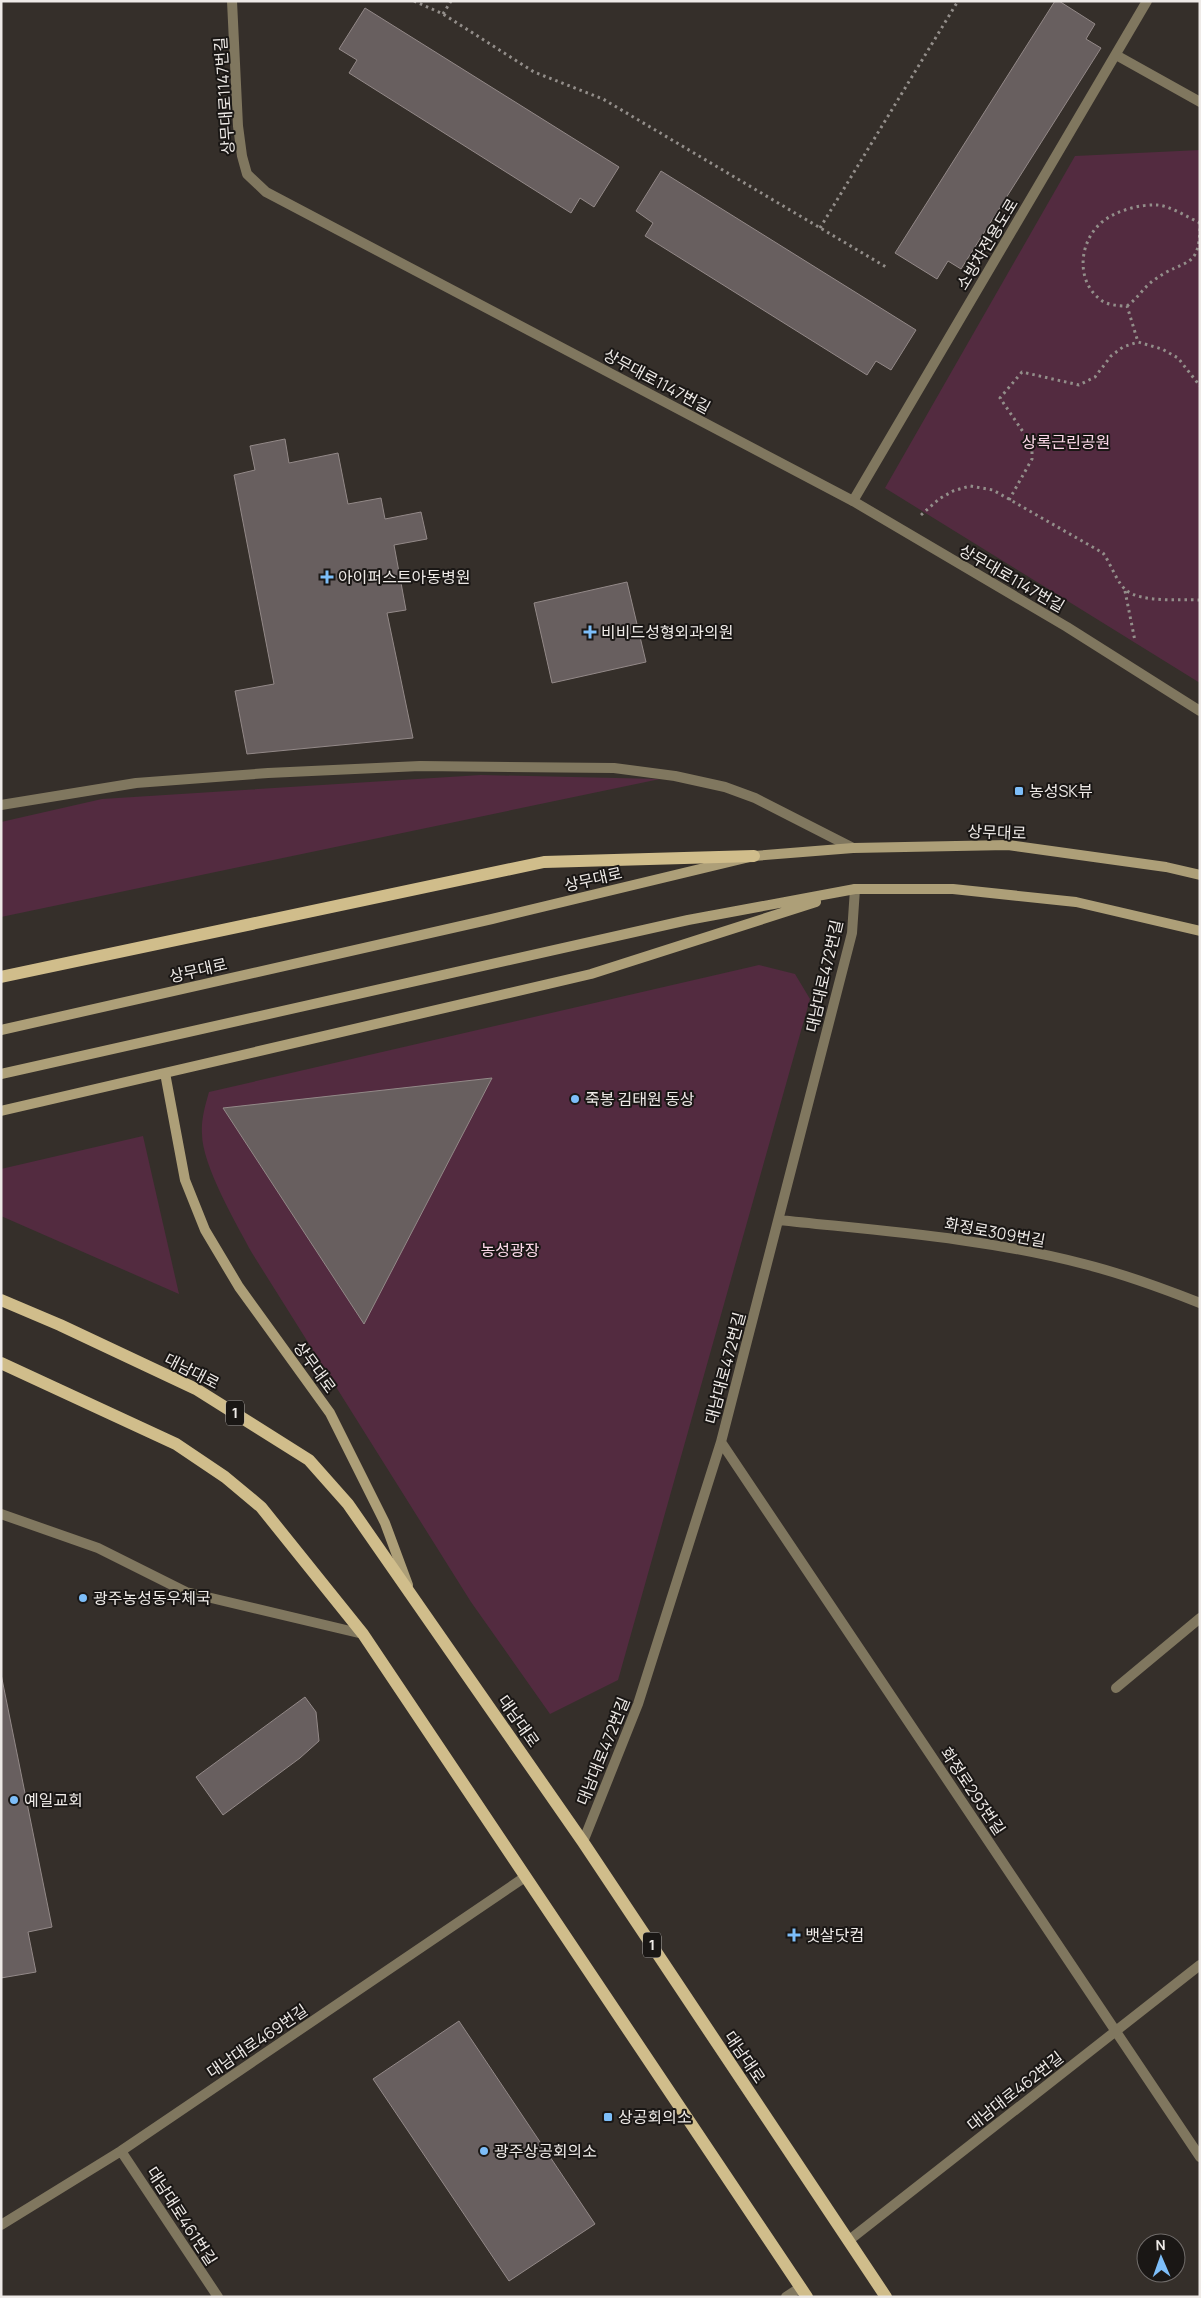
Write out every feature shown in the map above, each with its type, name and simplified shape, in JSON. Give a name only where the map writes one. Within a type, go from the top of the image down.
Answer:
[{"type":"main road","points":[[1,977],[544,862],[754,856]]},
{"type":"main road","name":"대남대로","points":[[1,1300],[60,1325],[196,1389],[309,1460],[348,1504],[583,1842],[886,2297]]},
{"type":"main road","points":[[1,1363],[176,1444],[225,1477],[261,1508],[363,1634],[804,2292]]},
{"type":"street","name":"상무대로1147번길","points":[[232,1],[238,126],[242,156],[248,174],[266,192],[853,501],[1142,674],[1200,711]]},
{"type":"street","name":"소방차전용도로","points":[[853,501],[1147,1]]},
{"type":"street","points":[[1116,55],[1200,102]]},
{"type":"street","points":[[1,805],[136,783],[268,773],[420,766],[614,768],[675,776],[725,787],[755,798],[853,848]]},
{"type":"street","name":"상무대로","points":[[1,1030],[482,921],[754,856],[853,848],[1008,845],[1166,867],[1200,875]]},
{"type":"street","points":[[1,1111],[591,974],[855,889]]},
{"type":"street","points":[[1,1074],[688,920],[855,889],[953,889],[1076,902],[1200,931]]},
{"type":"street","name":"대남대로472번길","points":[[583,1842],[638,1704],[721,1442],[780,1220],[852,934],[855,889]]},
{"type":"street","name":"상무대로","points":[[165,1073],[185,1180],[205,1230],[239,1287],[330,1413],[385,1522],[412,1597]]},
{"type":"street","name":"화정로309번길","points":[[780,1220],[939,1236],[1015,1249],[1084,1264],[1147,1283],[1200,1303]]},
{"type":"street","name":"화정로293번길","points":[[721,1442],[1200,2157]]},
{"type":"street","points":[[1,1514],[98,1548],[186,1592],[363,1634]]},
{"type":"street","points":[[1116,1688],[1200,1618]]},
{"type":"street","name":"대남대로469번길","points":[[1,2225],[121,2151],[526,1876]]},
{"type":"street","name":"대남대로462번길","points":[[848,2241],[1200,1964]]},
{"type":"street","name":"대남대로461번길","points":[[121,2151],[218,2297]]},
{"type":"street","points":[[786,2297],[804,2292]]},
{"type":"path","points":[[414,1],[443,14],[534,72],[603,99],[886,267]]},
{"type":"path","points":[[443,14],[451,1]]},
{"type":"path","points":[[820,228],[958,1]]},
{"type":"path","points":[[1158,205],[1200,223],[1197,251],[1188,263],[1173,268],[1155,279],[1127,306],[1101,300],[1090,288],[1084,274],[1082,255],[1090,237],[1102,222],[1132,208],[1158,205]]},
{"type":"path","points":[[1127,306],[1138,342]]},
{"type":"path","points":[[1009,500],[1032,459],[1032,446],[1000,398],[1022,372],[1079,384],[1095,378],[1111,356],[1123,346],[1138,342],[1162,349],[1178,358],[1200,386]]},
{"type":"path","points":[[904,531],[939,499],[953,491],[970,486],[993,490],[1103,554],[1111,564],[1125,590],[1142,674]]},
{"type":"path","points":[[1125,590],[1142,598],[1200,600]]},
{"type":"green space","name":"상록근린공원","points":[[1200,150],[1200,683],[885,488],[1075,156]]},
{"type":"green space","points":[[481,775],[660,779],[1,917],[1,822],[102,799]]},
{"type":"green space","name":"농성광장","points":[[759,965],[795,974],[810,999],[618,1680],[550,1714],[471,1602],[252,1253],[221,1195],[208,1162],[202,1129],[209,1092]]},
{"type":"green space","points":[[143,1136],[179,1294],[1,1216],[1,1169]]},
{"type":"building","points":[[1055,1],[1059,1],[1095,24],[1086,39],[1101,48],[961,269],[948,261],[937,279],[895,253]]},
{"type":"building","points":[[365,8],[619,167],[594,207],[580,198],[571,213],[349,73],[357,60],[339,49]]},
{"type":"building","points":[[661,171],[916,330],[891,370],[876,361],[867,375],[645,236],[653,223],[636,211]]},
{"type":"building","name":"아이퍼스트아동병원","points":[[285,439],[289,463],[338,453],[348,504],[381,498],[385,519],[421,512],[427,539],[394,545],[406,610],[387,613],[413,738],[247,754],[235,691],[274,684],[234,475],[255,470],[250,446]]},
{"type":"building","name":"비비드성형외과의원","points":[[627,582],[646,662],[552,683],[534,603]]},
{"type":"building","points":[[492,1078],[364,1324],[223,1108]]},
{"type":"building","name":"예일교회","points":[[1,1674],[52,1927],[28,1932],[36,1972],[1,1978]]},
{"type":"building","points":[[305,1697],[316,1712],[319,1741],[300,1758],[223,1815],[196,1777]]},
{"type":"building","name":"광주상공회의소","points":[[459,2021],[595,2224],[509,2281],[373,2079]]},
{"type":"place","name":"아이퍼스트아동병원","points":[[327,577]]},
{"type":"place","name":"비비드성형외과의원","points":[[590,632]]},
{"type":"place","name":"농성SK뷰","points":[[1019,791]]},
{"type":"place","name":"죽봉 김태원 동상","points":[[575,1099]]},
{"type":"place","name":"광주농성동우체국","points":[[83,1598]]},
{"type":"place","name":"예일교회","points":[[14,1800]]},
{"type":"place","name":"뱃살닷컴","points":[[794,1935]]},
{"type":"place","name":"상공회의소","points":[[608,2117]]},
{"type":"place","name":"광주상공회의소","points":[[484,2151]]}]
